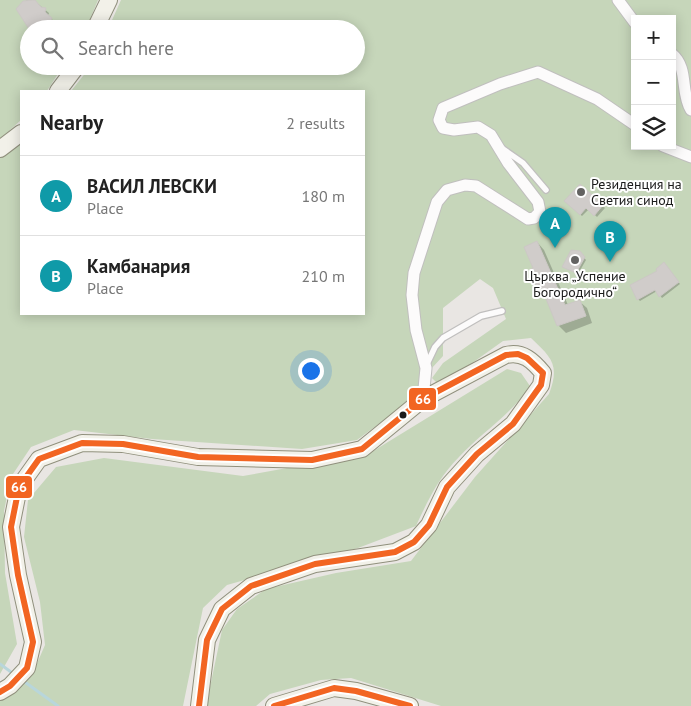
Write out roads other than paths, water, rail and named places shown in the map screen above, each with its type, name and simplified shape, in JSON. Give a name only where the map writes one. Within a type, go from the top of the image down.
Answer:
[{"type":"street","points":[[100,20],[109,0]]},
{"type":"street","points":[[618,0],[631,18]]},
{"type":"street","points":[[676,60],[684,73],[684,91],[691,110]]},
{"type":"street","points":[[424,399],[426,368],[416,330],[412,295],[414,273],[437,202],[447,190],[465,185],[476,186],[528,219],[534,218],[540,212],[538,202],[508,163],[491,135],[478,127],[454,130],[443,128],[440,124],[439,114],[443,108],[538,72],[597,99],[631,122]]},
{"type":"street","points":[[59,90],[70,75]]},
{"type":"street","points":[[0,149],[20,134]]},
{"type":"street","points":[[673,150],[691,157]]},
{"type":"street","points":[[0,692],[10,686],[27,668],[33,642],[18,575],[11,527],[19,487],[39,459],[82,443],[123,444],[198,458],[312,460],[362,449],[424,399],[454,381],[514,353],[533,362],[543,373],[541,385],[513,424],[477,454],[447,487],[429,525],[414,542],[395,552],[315,564],[251,586],[222,609],[207,640],[199,706]]},
{"type":"street","points":[[274,706],[334,688],[356,691],[410,706]]},
{"type":"lane","points":[[498,145],[523,163],[546,190]]},
{"type":"lane","points":[[426,368],[434,347],[444,338],[481,316],[502,311]]},
{"type":"waterway","points":[[0,664],[15,675]]},
{"type":"waterway","points":[[22,680],[58,706]]},
{"type":"place","name":"Резиденция на Светия синод","points":[[581,192]]},
{"type":"place","name":"ВАСИЛ ЛЕВСКИ","points":[[555,248]]},
{"type":"place","name":"Църква „Успение Богородично“","points":[[575,260]]},
{"type":"place","name":"Камбанария","points":[[610,262]]}]
